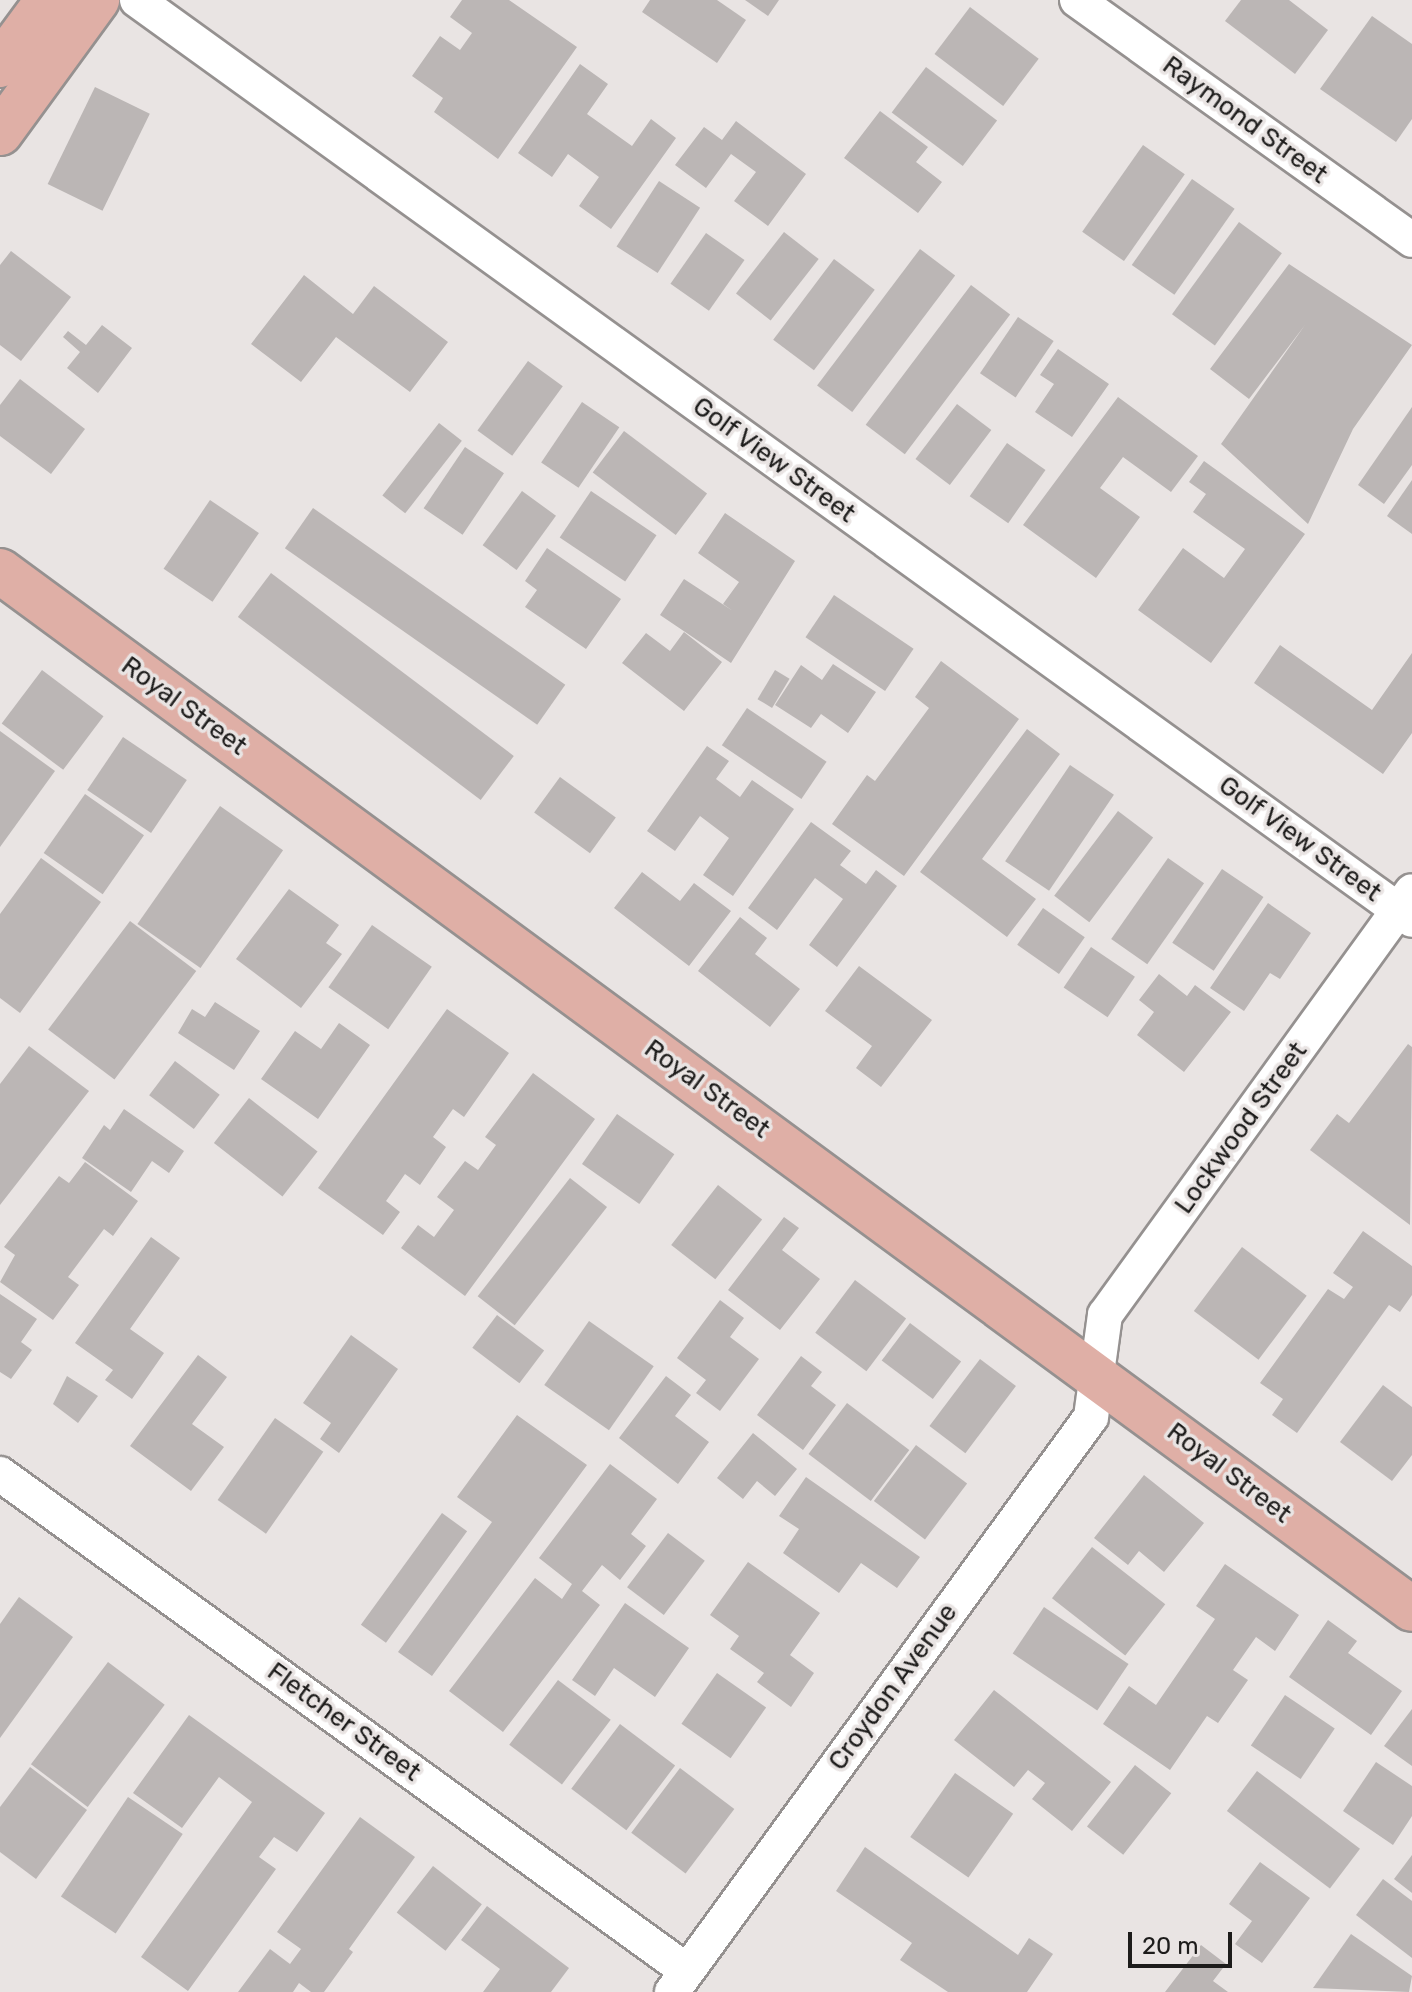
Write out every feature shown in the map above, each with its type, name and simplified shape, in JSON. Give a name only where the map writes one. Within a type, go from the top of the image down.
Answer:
[{"type":"main road","points":[[0,65],[48,0]]},
{"type":"main road","points":[[0,133],[97,0]]},
{"type":"main road","name":"Royal Street","points":[[0,571],[1412,1609]]},
{"type":"street","name":"Golf View Street","points":[[137,0],[1407,907]]},
{"type":"street","name":"Raymond Street","points":[[1077,0],[1412,240]]},
{"type":"street","name":"Lockwood Street","points":[[1096,1375],[1105,1315],[1407,907]]},
{"type":"street","name":"Croydon Avenue","points":[[679,1981],[1091,1417],[1096,1375]]},
{"type":"street","name":"Fletcher Street","points":[[0,1474],[679,1981]]},
{"type":"building","points":[[462,0],[509,0],[577,47],[498,159],[434,112],[443,98],[412,76],[440,36],[460,50],[472,33],[450,17]]},
{"type":"building","points":[[650,0],[717,0],[746,20],[717,63],[642,12]]},
{"type":"building","points":[[745,0],[779,0],[768,16]]},
{"type":"building","points":[[1241,0],[1289,0],[1328,30],[1295,74],[1225,21]]},
{"type":"building","points":[[970,7],[1039,59],[1003,106],[934,54]]},
{"type":"building","points":[[1372,16],[1412,44],[1412,119],[1396,142],[1320,89]]},
{"type":"building","points":[[580,64],[608,84],[587,114],[632,146],[651,119],[676,138],[611,229],[579,206],[599,177],[568,154],[552,177],[518,153]]},
{"type":"building","points":[[926,67],[997,121],[963,166],[892,113]]},
{"type":"building","points":[[95,87],[150,114],[102,211],[48,184]]},
{"type":"building","points":[[880,111],[928,147],[916,162],[942,182],[918,213],[844,158]]},
{"type":"building","points":[[736,121],[806,174],[768,226],[734,201],[756,172],[731,154],[706,188],[675,165],[704,127],[722,140]]},
{"type":"building","points":[[1143,145],[1185,174],[1124,261],[1082,232]]},
{"type":"building","points":[[1192,179],[1235,209],[1174,295],[1132,265]]},
{"type":"building","points":[[659,181],[700,208],[658,273],[617,246]]},
{"type":"building","points":[[1239,222],[1282,253],[1215,345],[1172,314]]},
{"type":"building","points":[[784,232],[819,259],[771,321],[736,293]]},
{"type":"building","points":[[706,233],[745,260],[709,311],[670,284]]},
{"type":"building","points":[[920,249],[955,275],[852,412],[817,386]]},
{"type":"building","points":[[11,251],[71,297],[21,361],[0,345],[0,265]]},
{"type":"building","points":[[834,259],[875,290],[814,370],[773,340]]},
{"type":"building","points":[[1289,264],[1412,345],[1353,429],[1308,524],[1221,444],[1305,325],[1249,399],[1210,369]]},
{"type":"building","points":[[304,275],[353,314],[374,286],[448,342],[410,392],[336,337],[301,382],[251,344]]},
{"type":"building","points":[[971,285],[1010,314],[905,454],[866,425]]},
{"type":"building","points":[[1018,317],[1054,341],[1016,397],[980,373]]},
{"type":"building","points":[[102,325],[132,348],[98,393],[67,368],[80,352],[63,337],[68,331],[86,345]]},
{"type":"building","points":[[1058,349],[1109,384],[1072,437],[1035,412],[1054,384],[1040,375]]},
{"type":"building","points":[[528,361],[563,386],[512,456],[477,431]]},
{"type":"building","points":[[20,379],[85,429],[51,474],[0,436],[0,405]]},
{"type":"building","points":[[1118,397],[1198,456],[1171,492],[1123,457],[1100,488],[1140,517],[1096,578],[1023,525]]},
{"type":"building","points":[[582,402],[619,427],[578,488],[541,463]]},
{"type":"building","points":[[957,404],[991,430],[950,485],[915,459]]},
{"type":"building","points":[[1412,407],[1412,465],[1384,504],[1358,485]]},
{"type":"building","points":[[439,423],[462,441],[405,513],[382,495]]},
{"type":"building","points":[[624,431],[707,494],[676,535],[593,473]]},
{"type":"building","points":[[1007,443],[1046,470],[1008,523],[970,496]]},
{"type":"building","points":[[465,447],[504,473],[463,535],[424,508]]},
{"type":"building","points":[[1204,461],[1305,534],[1211,663],[1138,610],[1183,548],[1224,578],[1245,549],[1193,512],[1206,494],[1189,482]]},
{"type":"building","points":[[1412,480],[1412,534],[1387,516]]},
{"type":"building","points":[[522,491],[556,516],[517,570],[483,545]]},
{"type":"building","points":[[591,491],[656,535],[625,582],[560,537]]},
{"type":"building","points":[[210,500],[259,533],[213,602],[164,569]]},
{"type":"building","points":[[313,508],[565,685],[537,725],[285,548]]},
{"type":"building","points":[[725,513],[795,561],[731,663],[660,615],[684,579],[733,611],[723,604],[739,582],[698,553]]},
{"type":"building","points":[[547,548],[621,599],[586,649],[525,607],[537,590],[525,581]]},
{"type":"building","points":[[271,573],[514,756],[481,800],[238,617]]},
{"type":"building","points":[[834,595],[914,649],[885,691],[805,637]]},
{"type":"building","points":[[684,632],[722,662],[684,711],[622,663],[646,633],[670,651]]},
{"type":"building","points":[[1280,645],[1372,710],[1412,653],[1412,733],[1383,774],[1254,683]]},
{"type":"building","points":[[941,661],[1019,719],[904,876],[832,824],[867,775],[875,781],[929,708],[915,697]]},
{"type":"building","points":[[833,664],[876,692],[848,733],[821,714],[811,728],[775,705],[801,665],[822,680]]},
{"type":"building","points":[[42,670],[103,716],[63,770],[2,724]]},
{"type":"building","points":[[775,670],[790,679],[772,708],[757,699]]},
{"type":"building","points":[[747,708],[827,762],[801,799],[722,745]]},
{"type":"building","points":[[1027,729],[1060,754],[982,859],[1036,899],[1007,937],[920,872]]},
{"type":"building","points":[[0,731],[55,771],[0,847]]},
{"type":"building","points":[[123,737],[187,780],[151,833],[87,790]]},
{"type":"building","points":[[707,746],[729,761],[716,779],[740,797],[752,780],[794,809],[733,896],[703,875],[729,838],[700,816],[675,851],[647,831]]},
{"type":"building","points":[[1070,765],[1114,795],[1049,891],[1005,861]]},
{"type":"building","points":[[560,777],[616,818],[590,853],[534,813]]},
{"type":"building","points":[[85,794],[144,835],[103,894],[44,853]]},
{"type":"building","points":[[220,806],[283,850],[200,968],[137,924]]},
{"type":"building","points":[[1118,811],[1153,837],[1089,922],[1054,896]]},
{"type":"building","points":[[811,822],[851,851],[840,865],[866,884],[876,870],[897,886],[837,967],[809,945],[843,899],[815,878],[777,930],[748,908]]},
{"type":"building","points":[[41,858],[101,902],[20,1013],[0,998],[0,914]]},
{"type":"building","points":[[1168,858],[1204,883],[1147,964],[1111,939]]},
{"type":"building","points":[[1222,869],[1263,897],[1214,971],[1172,943]]},
{"type":"building","points":[[642,872],[680,901],[694,883],[731,911],[689,966],[614,908]]},
{"type":"building","points":[[289,889],[339,925],[326,943],[342,954],[301,1008],[236,959]]},
{"type":"building","points":[[1268,903],[1311,933],[1280,979],[1270,973],[1244,1011],[1210,988]]},
{"type":"building","points":[[1043,908],[1085,937],[1059,974],[1017,945]]},
{"type":"building","points":[[740,917],[767,938],[755,954],[800,989],[770,1027],[698,971]]},
{"type":"building","points":[[130,921],[196,971],[114,1080],[48,1030]]},
{"type":"building","points":[[372,925],[432,967],[388,1029],[328,987]]},
{"type":"building","points":[[1091,947],[1135,977],[1108,1017],[1064,988]]},
{"type":"building","points":[[859,966],[932,1020],[881,1087],[856,1068],[872,1046],[825,1011]]},
{"type":"building","points":[[1159,974],[1187,996],[1195,985],[1231,1012],[1184,1072],[1137,1035],[1154,1012],[1139,1000]]},
{"type":"building","points":[[215,1002],[260,1031],[234,1070],[178,1033],[192,1009],[205,1017]]},
{"type":"building","points":[[447,1009],[509,1053],[464,1117],[453,1109],[433,1137],[446,1147],[420,1185],[405,1174],[386,1201],[400,1212],[383,1235],[318,1188]]},
{"type":"building","points":[[339,1023],[370,1045],[318,1119],[261,1079],[295,1031],[321,1049]]},
{"type":"building","points":[[1408,1044],[1412,1047],[1410,1225],[1310,1150],[1337,1114],[1349,1123]]},
{"type":"building","points":[[29,1046],[89,1091],[0,1205],[0,1084]]},
{"type":"building","points":[[175,1061],[220,1095],[194,1129],[149,1095]]},
{"type":"building","points":[[533,1073],[595,1119],[465,1296],[401,1248],[418,1225],[434,1237],[454,1210],[437,1197],[465,1161],[478,1170],[496,1145],[485,1137]]},
{"type":"building","points":[[249,1098],[318,1152],[282,1196],[214,1143]]},
{"type":"building","points":[[124,1109],[184,1151],[169,1173],[152,1161],[131,1192],[82,1158],[104,1125],[110,1130]]},
{"type":"building","points":[[617,1114],[674,1154],[639,1204],[582,1164]]},
{"type":"building","points":[[85,1162],[138,1201],[113,1236],[104,1229],[68,1277],[79,1285],[53,1320],[0,1282],[15,1255],[4,1247],[59,1176],[69,1183]]},
{"type":"building","points":[[570,1178],[607,1207],[515,1325],[478,1296]]},
{"type":"building","points":[[718,1185],[762,1219],[715,1279],[671,1245]]},
{"type":"building","points":[[784,1217],[799,1228],[782,1250],[820,1279],[780,1330],[728,1290]]},
{"type":"building","points":[[1363,1231],[1412,1266],[1412,1295],[1400,1312],[1389,1305],[1297,1433],[1272,1415],[1283,1399],[1260,1383],[1328,1289],[1344,1299],[1353,1287],[1333,1273]]},
{"type":"building","points":[[151,1237],[180,1258],[130,1329],[164,1353],[132,1399],[105,1380],[113,1370],[75,1343]]},
{"type":"building","points":[[1242,1247],[1307,1296],[1259,1360],[1194,1311]]},
{"type":"building","points":[[855,1280],[906,1319],[866,1371],[815,1333]]},
{"type":"building","points":[[0,1294],[37,1319],[21,1342],[32,1350],[11,1379],[0,1372]]},
{"type":"building","points":[[720,1300],[744,1318],[730,1337],[759,1359],[720,1411],[696,1393],[706,1380],[677,1358]]},
{"type":"building","points":[[497,1315],[544,1351],[519,1383],[472,1348]]},
{"type":"building","points":[[589,1321],[654,1366],[609,1430],[544,1385]]},
{"type":"building","points":[[910,1323],[961,1362],[933,1399],[882,1361]]},
{"type":"building","points":[[351,1335],[398,1369],[339,1453],[320,1439],[331,1423],[303,1403]]},
{"type":"building","points":[[198,1355],[227,1377],[192,1424],[224,1447],[191,1491],[130,1446]]},
{"type":"building","points":[[801,1356],[822,1372],[811,1386],[836,1405],[803,1450],[757,1415]]},
{"type":"building","points":[[980,1359],[1016,1386],[965,1453],[929,1426]]},
{"type":"building","points":[[67,1376],[98,1396],[78,1423],[53,1404]]},
{"type":"building","points":[[666,1376],[691,1395],[675,1416],[709,1442],[678,1484],[619,1438]]},
{"type":"building","points":[[1383,1385],[1412,1407],[1412,1455],[1392,1481],[1340,1442]]},
{"type":"building","points":[[847,1403],[909,1450],[871,1501],[808,1454]]},
{"type":"building","points":[[517,1415],[587,1465],[432,1676],[398,1652],[492,1522],[457,1497]]},
{"type":"building","points":[[275,1418],[323,1452],[266,1534],[218,1500]]},
{"type":"building","points":[[753,1433],[797,1469],[775,1496],[757,1481],[743,1499],[717,1478]]},
{"type":"building","points":[[916,1445],[967,1484],[925,1539],[874,1501]]},
{"type":"building","points":[[610,1464],[657,1499],[631,1534],[646,1546],[620,1580],[602,1565],[582,1591],[600,1605],[503,1732],[449,1691],[535,1578],[562,1599],[572,1584],[539,1558]]},
{"type":"building","points":[[1144,1475],[1204,1523],[1164,1572],[1139,1551],[1128,1565],[1094,1538]]},
{"type":"building","points":[[806,1477],[920,1557],[897,1588],[861,1563],[839,1593],[783,1553],[799,1529],[779,1516]]},
{"type":"building","points":[[442,1513],[467,1531],[386,1643],[361,1625]]},
{"type":"building","points":[[668,1533],[705,1561],[664,1615],[627,1587]]},
{"type":"building","points":[[1092,1547],[1165,1604],[1125,1655],[1052,1598]]},
{"type":"building","points":[[748,1562],[820,1613],[790,1655],[814,1673],[791,1707],[757,1682],[764,1673],[730,1649],[739,1636],[710,1615]]},
{"type":"building","points":[[1225,1564],[1299,1615],[1275,1651],[1256,1637],[1233,1670],[1248,1680],[1218,1723],[1207,1716],[1170,1770],[1103,1724],[1129,1686],[1156,1705],[1215,1619],[1196,1606]]},
{"type":"building","points":[[19,1597],[73,1637],[0,1738],[0,1624]]},
{"type":"building","points":[[625,1603],[689,1648],[655,1697],[614,1668],[595,1696],[572,1680]]},
{"type":"building","points":[[1044,1607],[1129,1664],[1097,1710],[1013,1653]]},
{"type":"building","points":[[1328,1620],[1357,1641],[1348,1653],[1402,1691],[1371,1735],[1289,1677]]},
{"type":"building","points":[[108,1662],[165,1705],[88,1807],[31,1764]]},
{"type":"building","points":[[717,1673],[766,1707],[731,1758],[681,1724]]},
{"type":"building","points":[[558,1680],[611,1720],[562,1784],[509,1745]]},
{"type":"building","points":[[994,1690],[1111,1782],[1072,1831],[1032,1799],[1045,1783],[1028,1770],[1014,1787],[954,1740]]},
{"type":"building","points":[[1285,1695],[1335,1729],[1301,1779],[1251,1746]]},
{"type":"building","points":[[1412,1709],[1412,1766],[1384,1746]]},
{"type":"building","points":[[189,1715],[325,1813],[297,1852],[274,1837],[259,1857],[276,1869],[188,1991],[141,1957],[252,1802],[219,1777],[182,1828],[133,1793]]},
{"type":"building","points":[[620,1724],[675,1766],[626,1830],[571,1789]]},
{"type":"building","points":[[1376,1762],[1412,1786],[1412,1816],[1393,1845],[1343,1811]]},
{"type":"building","points":[[1135,1765],[1171,1793],[1123,1855],[1087,1826]]},
{"type":"building","points":[[30,1767],[87,1810],[36,1879],[0,1852],[0,1807]]},
{"type":"building","points":[[680,1768],[734,1809],[686,1874],[631,1833]]},
{"type":"building","points":[[1257,1771],[1360,1849],[1330,1889],[1227,1811]]},
{"type":"building","points":[[955,1773],[1013,1814],[968,1878],[910,1837]]},
{"type":"building","points":[[128,1797],[183,1834],[116,1933],[61,1896]]},
{"type":"building","points":[[360,1817],[415,1857],[349,1949],[353,1952],[324,1992],[311,1992],[299,1983],[293,1992],[238,1992],[270,1949],[290,1964],[301,1949],[277,1932]]},
{"type":"building","points":[[865,1847],[1018,1955],[1029,1938],[1053,1954],[1027,1992],[948,1992],[900,1960],[912,1943],[836,1891]]},
{"type":"building","points":[[1412,1855],[1412,1893],[1394,1879]]},
{"type":"building","points":[[1260,1862],[1310,1898],[1262,1963],[1235,1944],[1252,1921],[1229,1904]]},
{"type":"building","points":[[433,1866],[482,1904],[446,1951],[397,1912]]},
{"type":"building","points":[[1383,1879],[1412,1901],[1412,1958],[1356,1915]]},
{"type":"building","points":[[487,1906],[569,1968],[551,1992],[483,1992],[500,1969],[461,1940]]},
{"type":"building","points":[[1351,1934],[1412,1976],[1409,1992],[1313,1988]]},
{"type":"building","points":[[1201,1945],[1226,1964],[1213,1981],[1228,1992],[1165,1992]]}]
